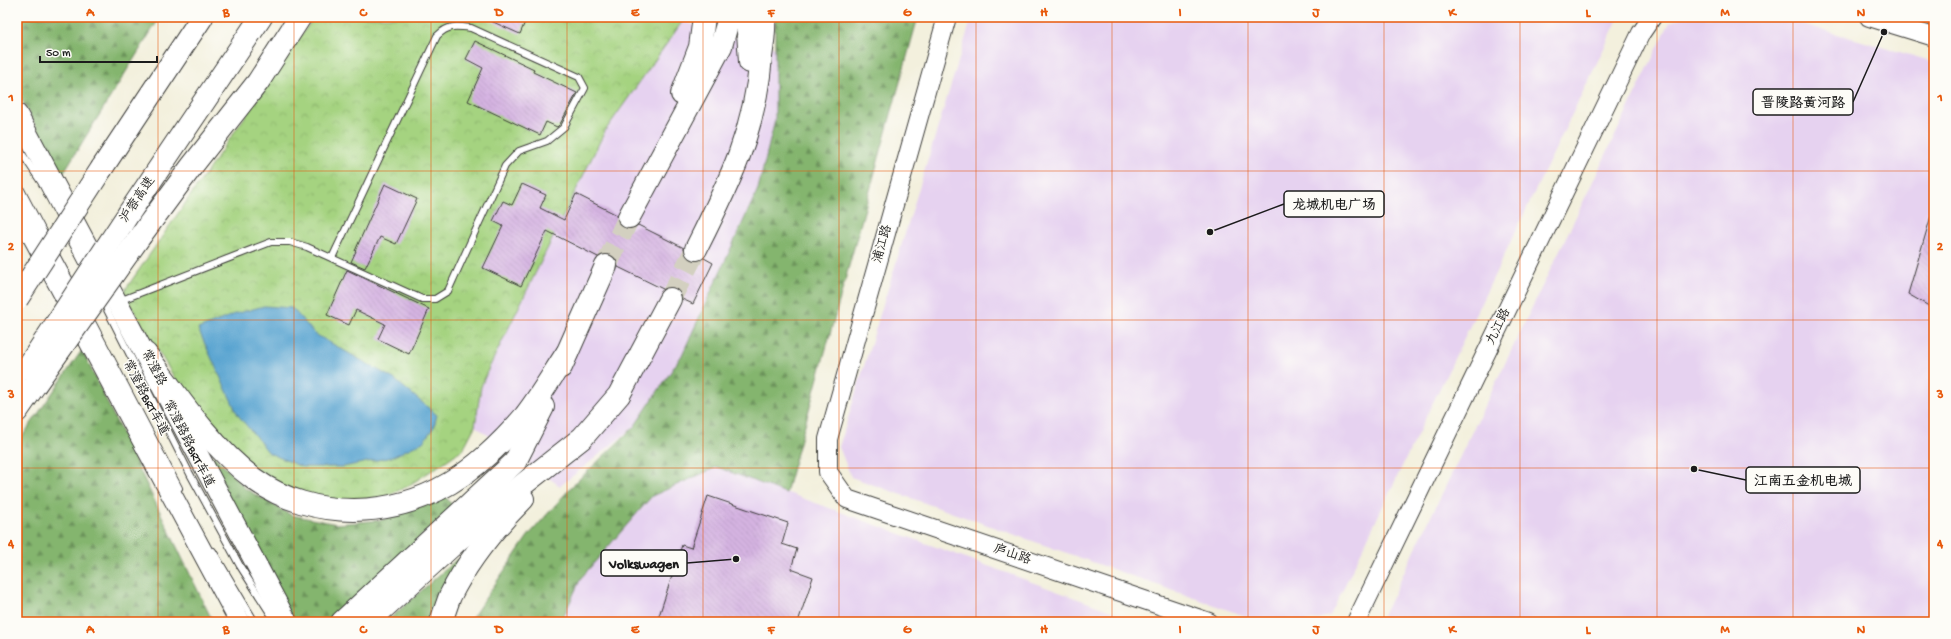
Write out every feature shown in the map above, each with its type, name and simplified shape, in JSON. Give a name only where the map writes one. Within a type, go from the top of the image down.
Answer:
[{"type":"highway","name":"沪蓉高速","points":[[26,379],[129,213],[261,17]]},
{"type":"highway","points":[[17,411],[26,379],[141,235],[192,166],[258,82],[300,17]]},
{"type":"highway","points":[[655,167],[700,47],[704,17]]},
{"type":"highway","points":[[628,217],[721,46],[729,17]]},
{"type":"highway","points":[[746,139],[751,82],[747,17]]},
{"type":"highway","points":[[696,249],[730,182],[746,139],[759,86],[764,17]]},
{"type":"highway","points":[[17,299],[202,18]]},
{"type":"highway","points":[[368,614],[515,462],[542,409],[606,266]]},
{"type":"highway","points":[[441,622],[450,596],[482,547],[505,518],[582,438],[619,395],[670,299]]},
{"type":"highway","points":[[146,354],[200,426],[255,480],[281,495],[302,503],[334,510],[348,510],[396,506],[444,488],[486,458],[525,415],[567,354]]},
{"type":"highway","points":[[342,622],[368,614],[492,509],[582,438]]},
{"type":"main road","name":"常澄路","points":[[17,114],[146,354],[287,622]]},
{"type":"main road","points":[[17,207],[240,622]]},
{"type":"street","name":"浦江路","points":[[828,472],[828,439],[947,17]]},
{"type":"street","name":"九江路","points":[[1356,622],[1640,25],[1652,17]]},
{"type":"street","points":[[1869,17],[1934,37]]},
{"type":"street","name":"庐山路","points":[[828,472],[847,499],[1209,622]]},
{"type":"lane","points":[[117,301],[271,242],[290,242],[332,258],[422,299],[435,299],[448,291],[505,166],[519,151],[547,141],[564,127],[585,88],[580,77],[471,28],[456,26],[445,28],[437,36],[332,258]]},
{"type":"lane","points":[[17,146],[41,182],[92,280]]},
{"type":"lane","points":[[17,182],[81,301]]},
{"type":"lane","name":"常澄路路BRT车道","points":[[96,287],[190,474],[240,566],[276,622]]},
{"type":"lane","name":"常澄路BRT车道","points":[[85,308],[183,496]]},
{"type":"lane","points":[[208,544],[255,622]]},
{"type":"shaded area","points":[[314,17],[683,17],[683,22],[775,48],[775,120],[758,189],[682,355],[634,427],[560,486],[475,426],[463,449],[408,486]]},
{"type":"shaded area","points":[[972,17],[1619,17],[1330,616],[1305,622],[1262,622],[851,477],[839,447]]},
{"type":"shaded area","points":[[1683,17],[1779,17],[1934,62],[1934,622],[1380,622],[1670,22]]},
{"type":"shaded area","points":[[717,467],[1141,622],[561,622],[581,578],[652,496]]},
{"type":"green space","points":[[17,17],[160,17],[62,175],[17,91]]},
{"type":"green space","points":[[314,17],[683,17],[682,22],[605,131],[487,372],[481,387],[475,426],[463,449],[408,486],[385,497],[339,502],[301,497],[266,479],[238,454],[177,382],[123,293]]},
{"type":"green space","points":[[775,17],[918,17],[786,493],[717,467],[652,496],[581,578],[561,622],[469,622],[528,536],[573,485],[634,427],[682,355],[758,189],[775,120]]},
{"type":"green space","points":[[82,350],[213,622],[17,622],[17,444]]},
{"type":"green space","points":[[214,456],[246,489],[291,515],[337,524],[382,520],[446,497],[453,507],[328,622],[294,622],[209,460]]},
{"type":"green space","points":[[457,559],[463,566],[431,622],[386,622]]},
{"type":"water","points":[[264,306],[292,308],[315,334],[394,379],[437,415],[434,427],[423,442],[392,457],[343,467],[302,467],[269,453],[238,415],[198,329],[235,314]]},
{"type":"building","points":[[482,17],[527,17],[520,34]]},
{"type":"building","points":[[475,41],[534,69],[533,72],[577,93],[557,127],[546,122],[540,135],[468,101],[483,68],[466,59]]},
{"type":"building","points":[[385,184],[417,199],[396,244],[380,237],[365,268],[351,262]]},
{"type":"building","points":[[522,184],[546,195],[540,208],[564,220],[576,194],[617,215],[618,223],[623,228],[630,229],[638,225],[684,248],[685,256],[691,260],[697,261],[704,258],[713,263],[693,304],[682,299],[681,293],[676,288],[669,287],[663,289],[618,267],[616,259],[611,255],[604,254],[598,257],[547,231],[521,286],[483,268],[503,226],[493,221],[503,201],[512,205]]},
{"type":"building","points":[[1931,216],[1934,217],[1934,309],[1908,294]]},
{"type":"building","points":[[347,270],[429,309],[409,354],[378,339],[385,324],[356,310],[349,325],[327,315]]},
{"type":"building","points":[[708,496],[788,523],[782,544],[797,549],[791,569],[813,577],[798,622],[657,622],[682,545],[691,548]]},
{"type":"tunnel","points":[[606,266],[629,217]]},
{"type":"tunnel","points":[[670,299],[696,249]]},
{"type":"place","name":"晋陵路黄河路","points":[[1884,32]]},
{"type":"place","name":"龙城机电广场","points":[[1210,232]]},
{"type":"place","name":"江南五金机电城","points":[[1694,469]]},
{"type":"place","name":"Volkswagen","points":[[736,559]]}]
